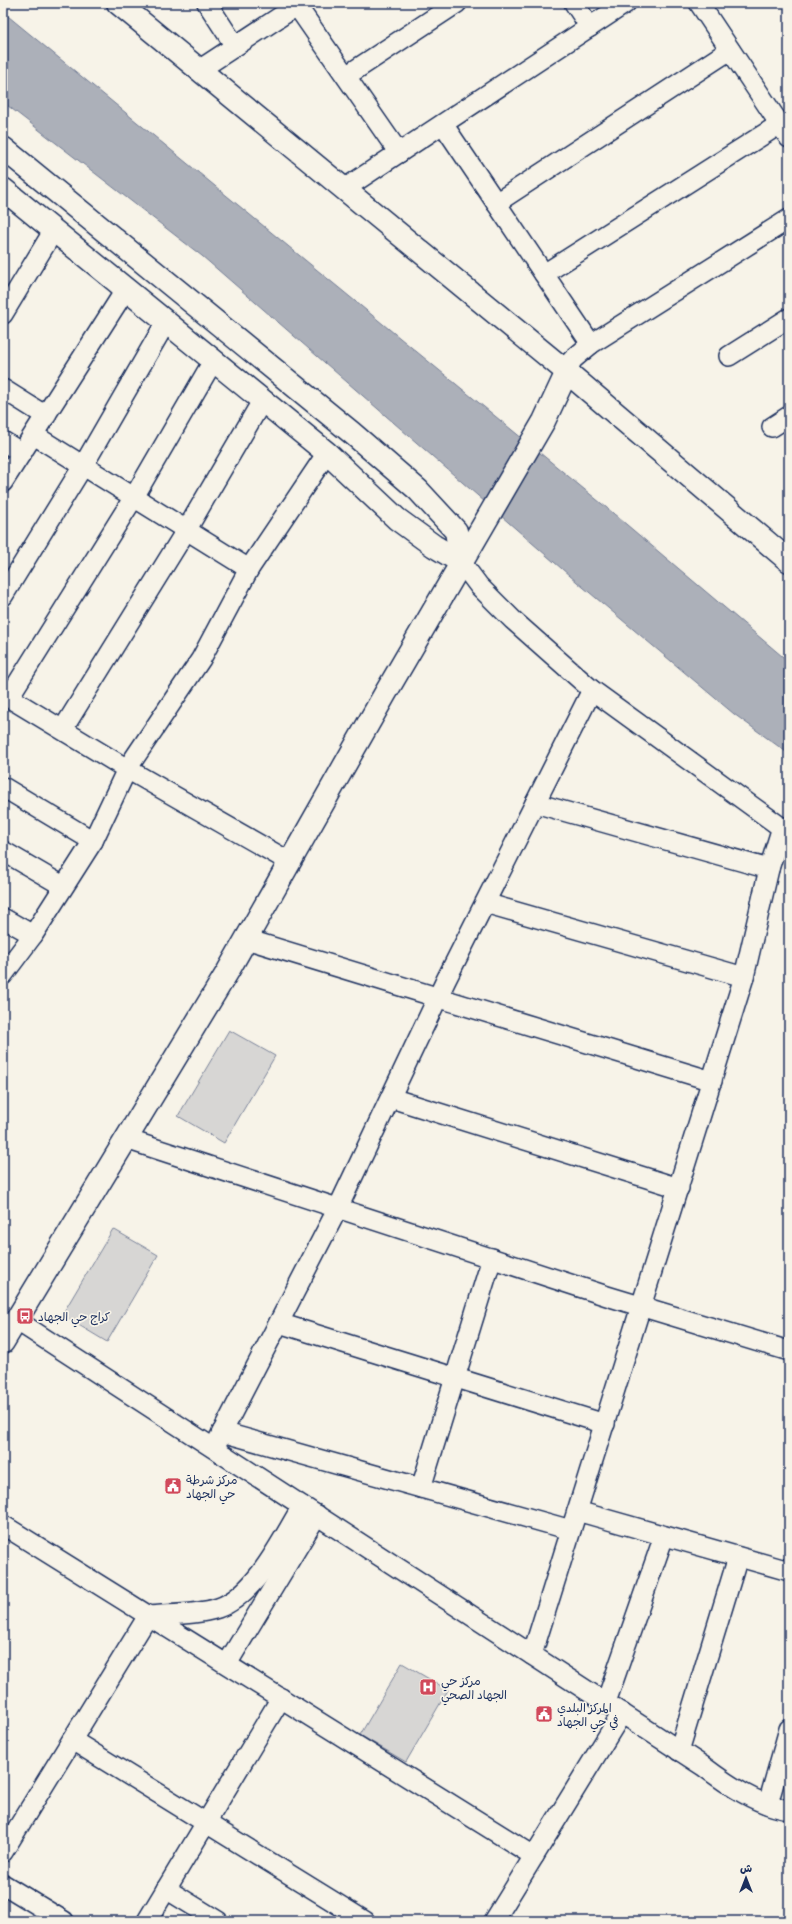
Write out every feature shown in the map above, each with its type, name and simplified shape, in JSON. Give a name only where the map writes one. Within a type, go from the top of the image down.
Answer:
[{"type":"street","points":[[208,3],[235,46]]},
{"type":"street","points":[[346,76],[457,3]]},
{"type":"street","points":[[574,3],[590,27]]},
{"type":"street","points":[[344,189],[626,3]]},
{"type":"street","points":[[544,274],[784,131],[699,3]]},
{"type":"street","points":[[199,70],[299,4],[399,153]]},
{"type":"street","points":[[128,6],[199,70],[566,372],[789,561]]},
{"type":"street","points":[[496,203],[730,50]]},
{"type":"street","points":[[443,124],[591,344]]},
{"type":"street","points":[[3,148],[352,433],[418,490],[456,531],[462,562],[479,586],[513,620],[592,690],[786,830],[769,869],[744,978],[532,1655]]},
{"type":"street","points":[[3,189],[327,453],[397,519],[434,546],[462,562]]},
{"type":"street","points":[[3,1342],[10,1316],[126,1139],[246,938],[544,421],[572,360],[591,344],[789,219]]},
{"type":"street","points":[[3,314],[54,230]]},
{"type":"street","points":[[3,482],[126,289]]},
{"type":"street","points":[[729,356],[789,318]]},
{"type":"street","points":[[3,596],[84,466],[166,322]]},
{"type":"street","points":[[213,361],[134,497],[6,695],[127,769],[290,862]]},
{"type":"street","points":[[3,389],[46,416]]},
{"type":"street","points":[[63,729],[187,530],[262,400]]},
{"type":"street","points":[[772,427],[789,416]]},
{"type":"street","points":[[34,435],[249,569]]},
{"type":"street","points":[[3,441],[22,453]]},
{"type":"street","points":[[3,975],[33,935],[93,841],[127,769],[200,659],[249,569],[327,453]]},
{"type":"street","points":[[218,1440],[338,1208],[438,997],[592,690]]},
{"type":"street","points":[[3,787],[93,841]]},
{"type":"street","points":[[535,802],[769,869]]},
{"type":"street","points":[[3,851],[63,886]]},
{"type":"street","points":[[485,903],[744,978]]},
{"type":"street","points":[[3,918],[33,935]]},
{"type":"street","points":[[246,938],[712,1081]]},
{"type":"street","points":[[391,1098],[679,1188]]},
{"type":"street","points":[[126,1139],[642,1306],[789,1351]]},
{"type":"street","points":[[421,1488],[492,1258]]},
{"type":"street","points":[[10,1316],[218,1440],[310,1510],[606,1702],[724,1782],[751,1798],[789,1810]]},
{"type":"street","points":[[279,1323],[455,1376],[605,1424]]},
{"type":"street","points":[[218,1440],[421,1488],[571,1530]]},
{"type":"street","points":[[148,1616],[202,1612],[220,1607],[238,1596],[256,1578],[277,1549],[310,1510]]},
{"type":"street","points":[[227,1664],[310,1510]]},
{"type":"street","points":[[577,1511],[789,1571]]},
{"type":"street","points":[[3,1525],[534,1856]]},
{"type":"street","points":[[606,1702],[664,1536]]},
{"type":"street","points":[[679,1751],[738,1556]]},
{"type":"street","points":[[3,1852],[148,1616]]},
{"type":"street","points":[[148,1921],[281,1698]]},
{"type":"street","points":[[494,1921],[622,1713]]},
{"type":"street","points":[[768,1804],[789,1729]]},
{"type":"street","points":[[72,1740],[364,1921]]},
{"type":"street","points":[[3,1884],[60,1920]]},
{"type":"street","points":[[166,1890],[218,1921]]},
{"type":"shaded area","points":[[3,12],[607,508],[789,662],[789,754],[734,714],[577,582],[202,256],[3,102]]},
{"type":"shaded area","points":[[229,1030],[275,1056],[224,1143],[178,1116]]},
{"type":"shaded area","points":[[113,1229],[158,1255],[107,1342],[62,1315]]},
{"type":"shaded area","points":[[402,1663],[448,1690],[406,1762],[360,1735]]},
{"type":"place","name":"كراج حي الجهاد","points":[[25,1316]]},
{"type":"place","name":"مركز شرطة حي الجهاد","points":[[173,1486]]},
{"type":"place","name":"مركز حي الجهاد الصحي","points":[[428,1687]]},
{"type":"place","name":"المركز البلدي في حي الجهاد","points":[[544,1714]]}]
